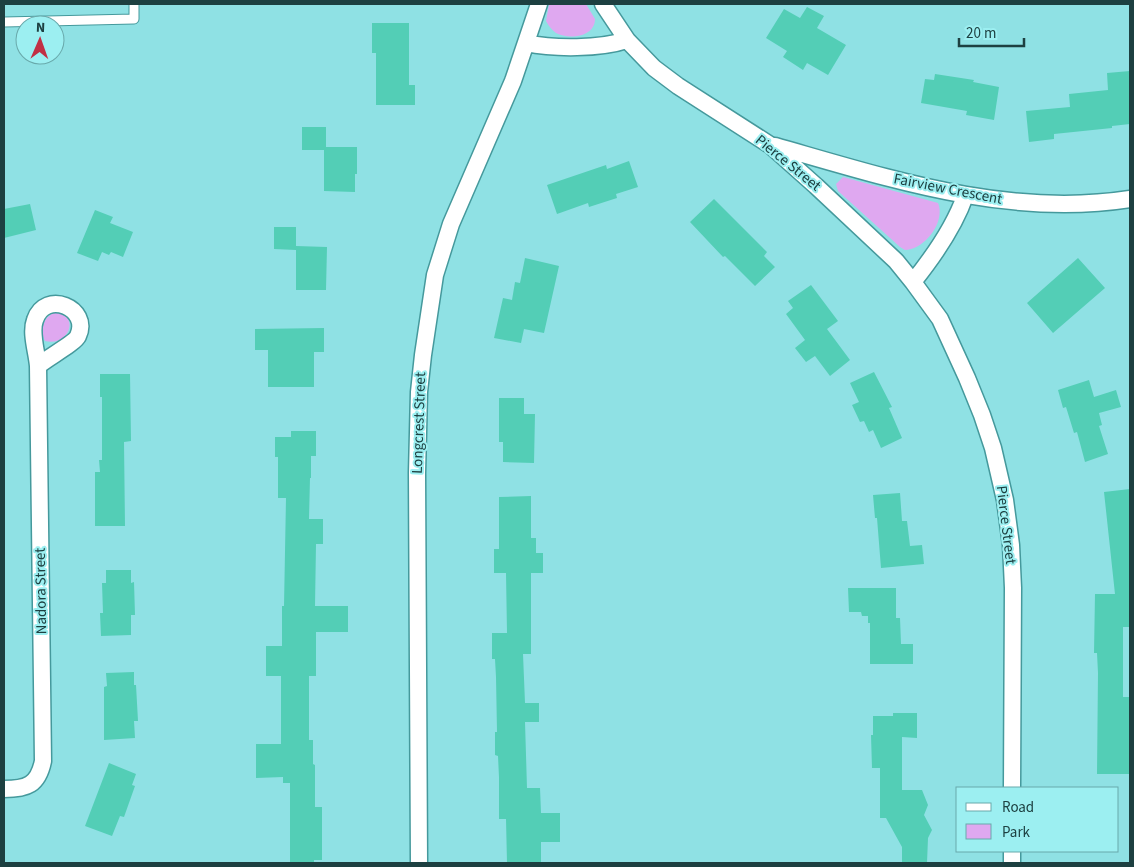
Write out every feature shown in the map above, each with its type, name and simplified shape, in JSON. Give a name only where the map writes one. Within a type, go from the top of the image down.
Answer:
[{"type":"street","name":"Longcrest Street","points":[[419,863],[417,473],[422,355],[435,275],[448,232],[496,122],[539,4]]},
{"type":"street","name":"Pierce Street","points":[[603,4],[627,40],[643,58],[678,86],[770,145],[862,229],[896,261],[940,319],[967,378],[993,448],[1005,500],[1013,588],[1012,787]]},
{"type":"street","points":[[526,43],[540,46],[587,46],[612,45],[627,40]]},
{"type":"street","name":"Fairview Crescent","points":[[770,145],[932,189],[965,196],[1053,204],[1104,203],[1130,199]]},
{"type":"street","points":[[913,282],[960,211],[965,196]]},
{"type":"street","name":"Nadora Street","points":[[4,789],[26,787],[40,773],[43,761],[38,366]]},
{"type":"lane","points":[[4,22],[134,19],[134,4]]},
{"type":"green space","points":[[549,4],[586,4],[595,19],[594,25],[591,30],[580,35],[568,36],[556,33],[546,21]]},
{"type":"green space","points":[[843,177],[938,203],[940,210],[939,218],[932,234],[912,249],[905,250],[900,247],[838,191],[836,184]]},
{"type":"green space","points":[[54,313],[62,314],[67,318],[69,329],[61,339],[45,341],[43,329],[45,321]]},
{"type":"building","points":[[807,7],[824,16],[817,28],[846,45],[828,75],[807,63],[803,70],[783,57],[787,51],[766,38],[784,9],[800,18]]},
{"type":"building","points":[[372,23],[409,23],[409,85],[415,85],[415,105],[376,105],[376,53],[372,53]]},
{"type":"building","points":[[1130,71],[1130,124],[1112,126],[1112,128],[1054,134],[1054,139],[1029,142],[1026,111],[1070,107],[1069,94],[1108,90],[1107,73]]},
{"type":"building","points":[[935,74],[974,80],[973,82],[999,87],[994,120],[966,115],[967,111],[921,103],[925,79],[934,80]]},
{"type":"building","points":[[302,127],[326,127],[326,147],[357,147],[355,192],[324,191],[324,150],[302,150]]},
{"type":"building","points":[[629,161],[638,187],[616,194],[617,198],[589,207],[588,203],[557,214],[547,185],[606,165],[607,169]]},
{"type":"building","points":[[714,199],[767,252],[764,256],[775,267],[755,286],[725,256],[723,257],[690,222]]},
{"type":"building","points":[[30,204],[36,230],[4,238],[4,209]]},
{"type":"building","points":[[95,210],[113,217],[110,223],[133,232],[123,257],[111,252],[109,255],[102,252],[98,261],[77,253]]},
{"type":"building","points":[[274,227],[296,227],[296,250],[274,249]]},
{"type":"building","points":[[296,246],[327,247],[326,290],[296,290]]},
{"type":"building","points":[[525,258],[559,266],[544,333],[524,329],[521,343],[494,338],[503,298],[512,300],[515,282],[520,283]]},
{"type":"building","points":[[1078,258],[1105,288],[1053,333],[1027,303]]},
{"type":"building","points":[[811,285],[838,321],[827,329],[850,360],[830,376],[815,356],[806,362],[795,348],[805,340],[786,314],[793,308],[788,301]]},
{"type":"building","points":[[324,328],[324,352],[314,352],[314,387],[268,387],[268,350],[255,350],[255,329]]},
{"type":"building","points":[[874,372],[892,407],[889,408],[902,438],[881,448],[873,430],[869,432],[864,421],[860,422],[852,405],[859,402],[850,383]]},
{"type":"building","points":[[100,374],[130,374],[131,441],[124,442],[125,526],[95,526],[95,472],[100,472],[99,460],[102,460]]},
{"type":"building","points":[[1089,380],[1094,397],[1116,390],[1121,407],[1099,413],[1102,425],[1099,426],[1108,454],[1085,462],[1077,432],[1074,433],[1066,407],[1063,408],[1058,390]]},
{"type":"building","points":[[499,398],[524,398],[524,414],[535,414],[534,463],[503,462],[503,442],[499,442]]},
{"type":"building","points":[[291,431],[316,431],[316,456],[311,456],[309,519],[323,519],[323,544],[316,544],[315,606],[348,606],[348,632],[316,632],[316,676],[309,676],[309,740],[313,740],[315,807],[322,807],[322,860],[314,860],[314,863],[290,863],[290,783],[283,783],[283,777],[256,778],[256,744],[281,744],[281,676],[266,676],[266,646],[282,646],[286,498],[278,498],[278,457],[275,457],[275,437],[291,437]]},
{"type":"building","points":[[1130,489],[1130,627],[1123,627],[1123,697],[1130,697],[1130,774],[1097,774],[1098,673],[1097,653],[1094,653],[1095,594],[1115,594],[1104,492]]},
{"type":"building","points":[[900,493],[902,521],[907,521],[910,546],[922,545],[924,564],[881,568],[873,495]]},
{"type":"building","points":[[531,496],[531,538],[536,538],[536,553],[543,553],[543,573],[531,573],[531,654],[523,654],[525,703],[539,703],[539,722],[525,722],[527,788],[540,788],[541,813],[560,813],[560,842],[541,842],[541,863],[507,863],[506,819],[499,819],[498,756],[495,755],[495,732],[497,732],[496,677],[495,659],[492,659],[492,633],[507,633],[506,573],[494,573],[494,549],[499,549],[499,497]]},
{"type":"building","points":[[106,570],[131,570],[131,583],[134,582],[135,615],[131,615],[131,635],[101,636],[100,613],[103,613],[102,583],[106,583]]},
{"type":"building","points":[[848,588],[896,588],[896,618],[900,618],[901,644],[913,644],[913,664],[870,664],[870,623],[868,623],[868,616],[862,616],[861,612],[849,612]]},
{"type":"building","points":[[134,672],[138,721],[134,721],[135,738],[104,740],[104,687],[107,686],[106,673]]},
{"type":"building","points":[[893,713],[917,713],[917,738],[902,737],[902,790],[922,790],[928,805],[924,815],[932,830],[928,838],[927,863],[902,863],[902,847],[886,818],[880,818],[880,768],[872,768],[871,735],[873,735],[873,716],[893,716]]},
{"type":"building","points":[[109,763],[136,774],[132,785],[135,786],[124,817],[120,816],[112,836],[85,826]]}]
